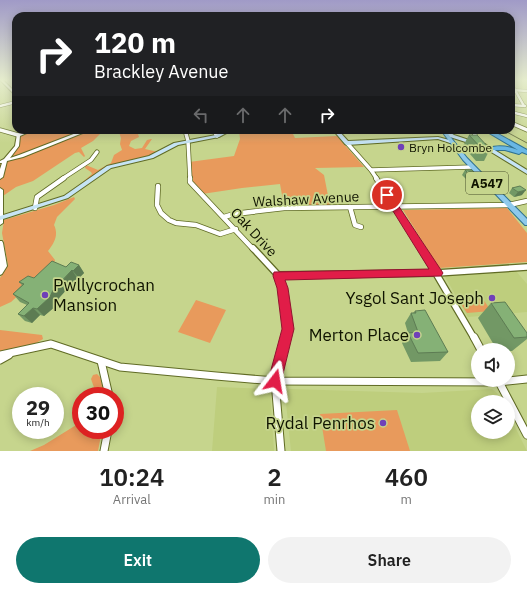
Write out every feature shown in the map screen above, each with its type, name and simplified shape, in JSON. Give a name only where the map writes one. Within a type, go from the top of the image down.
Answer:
[{"type":"highway","points":[[495,134],[527,150]]},
{"type":"highway","points":[[501,134],[527,150]]},
{"type":"highway","points":[[490,149],[498,146],[527,156]]},
{"type":"main road","points":[[0,220],[66,197],[108,167],[151,157],[172,146],[221,134]]},
{"type":"main road","points":[[339,134],[347,143],[438,138],[450,141]]},
{"type":"main road","points":[[438,138],[442,134]]},
{"type":"main road","name":"A547","points":[[445,134],[472,167],[527,223]]},
{"type":"main road","points":[[447,134],[453,138],[478,143],[527,172]]},
{"type":"street","points":[[0,106],[12,103]]},
{"type":"street","points":[[515,106],[526,107]]},
{"type":"street","points":[[517,113],[527,116]]},
{"type":"street","points":[[515,125],[527,130]]},
{"type":"street","points":[[0,130],[12,133]]},
{"type":"street","points":[[0,177],[2,162],[17,146],[18,135],[14,134]]},
{"type":"street","points":[[2,162],[77,134]]},
{"type":"street","name":"Oak Drive","points":[[186,134],[188,142],[190,182],[278,276],[282,288],[288,329],[275,381],[281,451]]},
{"type":"street","points":[[475,134],[478,143]]},
{"type":"street","points":[[347,143],[371,170],[438,273],[477,343]]},
{"type":"street","points":[[35,208],[37,197],[42,192],[95,157],[97,152]]},
{"type":"street","points":[[89,156],[95,157]]},
{"type":"street","points":[[371,170],[472,167]]},
{"type":"street","points":[[158,186],[158,205],[161,213],[169,220],[176,223],[196,226],[220,234],[236,230]]},
{"type":"street","points":[[0,190],[0,220]]},
{"type":"street","name":"Walshaw Avenue","points":[[224,217],[234,214],[284,208],[509,205],[527,201]]},
{"type":"street","points":[[350,207],[355,225],[361,227]]},
{"type":"street","points":[[0,243],[4,266],[0,272]]},
{"type":"street","points":[[278,276],[438,273],[527,267]]},
{"type":"street","points":[[0,355],[52,344],[120,367],[275,381],[471,381]]},
{"type":"street","points":[[0,360],[12,353]]},
{"type":"street","points":[[101,361],[107,387]]},
{"type":"street","points":[[515,380],[527,379]]},
{"type":"street","points":[[501,387],[527,435]]},
{"type":"street","points":[[104,451],[106,439]]},
{"type":"shaded area","points":[[100,134],[93,141],[81,148],[85,156],[84,157],[79,152],[75,153],[33,181],[16,187],[0,198],[0,162],[5,161],[17,146],[18,135]]},
{"type":"shaded area","points":[[120,134],[138,134],[139,137],[131,141],[129,146],[135,149],[142,148],[147,140],[152,139],[145,149],[158,152],[150,156],[109,166],[80,187],[77,187],[92,174],[85,168],[86,165],[98,170],[111,163],[114,155],[122,150],[120,144]]},
{"type":"shaded area","points":[[239,134],[293,134],[295,138],[337,136],[364,167],[315,168],[324,175],[330,206],[284,206],[280,184],[202,194],[190,182],[189,162],[234,156],[240,139]]},
{"type":"shaded area","points":[[74,197],[75,199],[57,217],[54,225],[56,236],[48,251],[55,260],[52,270],[25,289],[11,302],[0,307],[0,278],[8,265],[2,233],[4,220],[54,205]]},
{"type":"shaded area","points":[[507,208],[527,233],[527,262],[439,268],[403,210]]},
{"type":"shaded area","name":"Ysgol Sant Joseph","points":[[515,270],[527,284],[527,312],[468,317],[444,275]]},
{"type":"shaded area","points":[[483,299],[491,311],[467,313],[459,301]]},
{"type":"shaded area","points":[[196,300],[226,310],[210,343],[178,332]]},
{"type":"shaded area","points":[[0,330],[42,335],[43,339],[36,343],[0,353]]},
{"type":"shaded area","points":[[97,374],[100,377],[103,387],[94,387],[91,379],[93,375]]},
{"type":"shaded area","name":"Rydal Penrhos","points":[[217,387],[270,389],[274,451],[212,451]]},
{"type":"shaded area","name":"Rydal Penrhos","points":[[289,389],[422,393],[492,389],[498,395],[471,395],[471,439],[515,439],[515,427],[527,451],[291,451],[285,393]]},
{"type":"shaded area","points":[[397,410],[410,451],[326,451],[320,414]]},
{"type":"shaded area","points":[[72,428],[72,439],[100,439],[98,451],[30,451],[54,439],[64,439],[64,433]]},
{"type":"building","points":[[469,135],[477,135],[490,149],[482,149]]},
{"type":"building","points":[[465,170],[472,170],[481,180],[475,180]]},
{"type":"building","points":[[520,186],[526,190],[518,192],[512,188]]},
{"type":"building","points":[[52,261],[66,267],[71,262],[79,265],[73,271],[72,270],[53,290],[50,297],[37,309],[33,308],[24,316],[18,314],[29,303],[13,294],[24,284],[19,282],[28,276],[34,278]]},
{"type":"building","points":[[505,302],[527,333],[527,337],[514,338],[491,303]]},
{"type":"building","points":[[425,310],[448,352],[418,353],[408,333],[418,332],[411,313]]},
{"type":"railway","points":[[510,134],[527,143]]},
{"type":"place","name":"Bryn Holcombe","points":[[401,147]]},
{"type":"place","name":"Pwllycrochan Mansion","points":[[45,295]]},
{"type":"place","name":"Ysgol Sant Joseph","points":[[492,298]]},
{"type":"place","name":"Merton Place","points":[[417,335]]},
{"type":"place","name":"Rydal Penrhos","points":[[383,423]]},
{"type":"route","points":[[275,381],[288,329],[282,288],[278,276],[438,273],[416,242],[387,195]]}]
